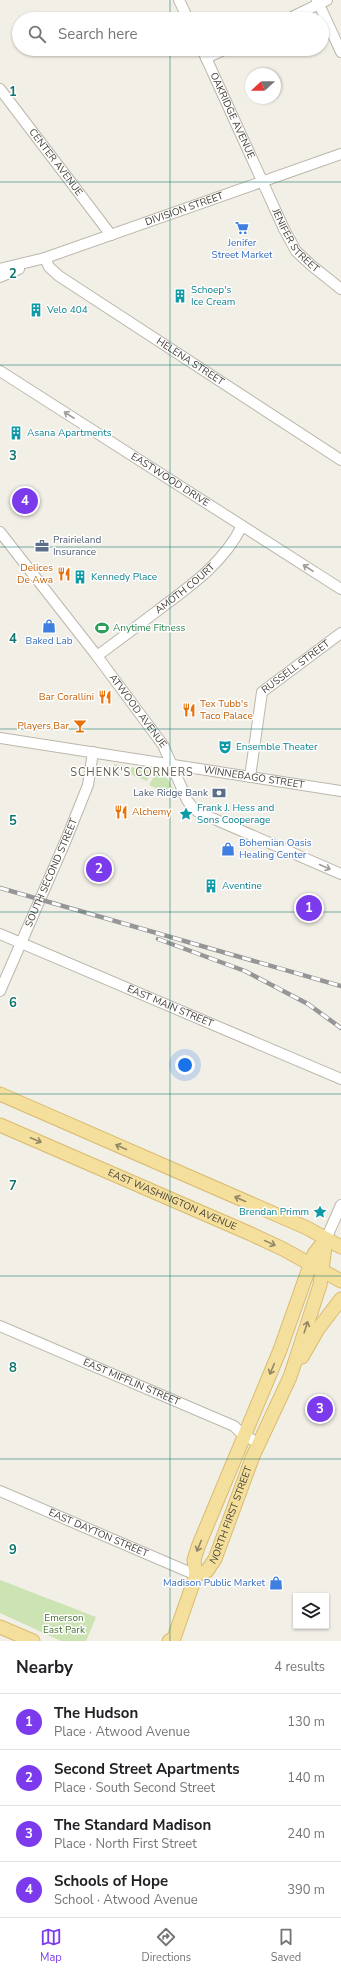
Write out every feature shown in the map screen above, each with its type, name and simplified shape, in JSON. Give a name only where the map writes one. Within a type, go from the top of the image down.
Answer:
[{"type":"main road","points":[[0,1094],[307,1228],[341,1247]]},
{"type":"main road","name":"EAST WASHINGTON AVENUE","points":[[0,1125],[283,1249],[341,1282]]},
{"type":"main road","name":"NORTH FIRST STREET","points":[[326,1239],[322,1272],[317,1294],[290,1377],[259,1443],[212,1565],[207,1571],[196,1575],[194,1558],[243,1435],[281,1347],[316,1250],[326,1239]]},
{"type":"main road","points":[[290,1377],[318,1329],[341,1299]]},
{"type":"main road","points":[[221,1490],[225,1499],[224,1514],[230,1521]]},
{"type":"main road","points":[[173,1640],[196,1575]]},
{"type":"main road","points":[[0,1626],[33,1641]]},
{"type":"street","points":[[179,0],[185,12]]},
{"type":"street","points":[[301,12],[321,1],[325,12]]},
{"type":"street","points":[[329,21],[341,52]]},
{"type":"street","name":"OAKRIDGE AVENUE","points":[[205,56],[263,182]]},
{"type":"street","name":"CENTER AVENUE","points":[[0,89],[110,235]]},
{"type":"street","name":"DIVISION STREET","points":[[0,268],[45,258],[341,154]]},
{"type":"street","name":"JENIFER STREET","points":[[263,182],[284,229],[296,250],[311,266],[341,289]]},
{"type":"street","name":"HELENA STREET","points":[[45,258],[49,266],[59,276],[341,460]]},
{"type":"street","name":"DIVISION STREET","points":[[0,277],[24,267],[28,263]]},
{"type":"street","name":"EASTWOOD DRIVE","points":[[0,371],[341,590]]},
{"type":"street","name":"AMOTH COURT","points":[[97,656],[212,568],[228,550],[242,526]]},
{"type":"street","name":"ATWOOD AVENUE","points":[[0,532],[3,543],[97,656],[163,745],[187,800],[198,812],[341,874]]},
{"type":"street","name":"RUSSELL STREET","points":[[250,777],[262,692],[341,633]]},
{"type":"street","name":"WINNEBAGO STREET","points":[[0,738],[341,791]]},
{"type":"street","name":"SOUTH SECOND STREET","points":[[0,991],[66,840],[88,785],[92,752]]},
{"type":"street","name":"EAST MAIN STREET","points":[[0,934],[341,1079]]},
{"type":"street","points":[[326,1239],[341,1206]]},
{"type":"street","name":"EAST MIFFLIN STREET","points":[[0,1326],[234,1426],[243,1435],[259,1443]]},
{"type":"street","name":"EAST DAYTON STREET","points":[[0,1491],[196,1575]]},
{"type":"green space","points":[[114,764],[151,771],[147,781],[113,767]]},
{"type":"green space","points":[[154,771],[168,779],[175,793],[171,795],[149,785],[153,778]]},
{"type":"green space","name":"Emerson East Park","points":[[0,1580],[96,1617],[86,1641],[61,1641],[0,1613]]},
{"type":"railway","points":[[0,888],[341,986]]},
{"type":"railway","points":[[158,939],[245,971],[308,1004],[341,1028]]},
{"type":"place","name":"Jenifer Street Market","points":[[242,228]]},
{"type":"place","name":"Schoep's Ice Cream","points":[[180,296]]},
{"type":"place","name":"Velo 404","points":[[36,310]]},
{"type":"place","name":"Asana Apartments","points":[[16,433]]},
{"type":"place","name":"Schools of Hope","points":[[25,501]]},
{"type":"place","name":"Prairieland Insurance","points":[[42,546]]},
{"type":"place","name":"Delices De Awa","points":[[64,574]]},
{"type":"place","name":"Kennedy Place","points":[[80,577]]},
{"type":"place","name":"Baked Lab","points":[[49,626]]},
{"type":"place","name":"Anytime Fitness","points":[[102,628]]},
{"type":"place","name":"Bar Corallini","points":[[105,697]]},
{"type":"place","name":"Tex Tubb's Taco Palace","points":[[189,710]]},
{"type":"place","name":"Players Bar","points":[[80,726]]},
{"type":"place","name":"Ensemble Theater","points":[[225,747]]},
{"type":"place","name":"Lake Ridge Bank","points":[[219,793]]},
{"type":"place","name":"Alchemy","points":[[121,812]]},
{"type":"place","name":"Frank J. Hess and Sons Cooperage","points":[[186,814]]},
{"type":"place","name":"Bohemian Oasis Healing Center","points":[[228,849]]},
{"type":"place","name":"Second Street Apartments","points":[[99,869]]},
{"type":"place","name":"Aventine","points":[[211,886]]},
{"type":"place","name":"The Hudson","points":[[309,908]]},
{"type":"place","name":"Brendan Primm","points":[[320,1212]]},
{"type":"place","name":"The Standard Madison","points":[[320,1409]]},
{"type":"place","name":"Madison Public Market","points":[[276,1583]]},
{"type":"district","name":"SCHENK'S CORNERS","points":[[132,772]]}]
